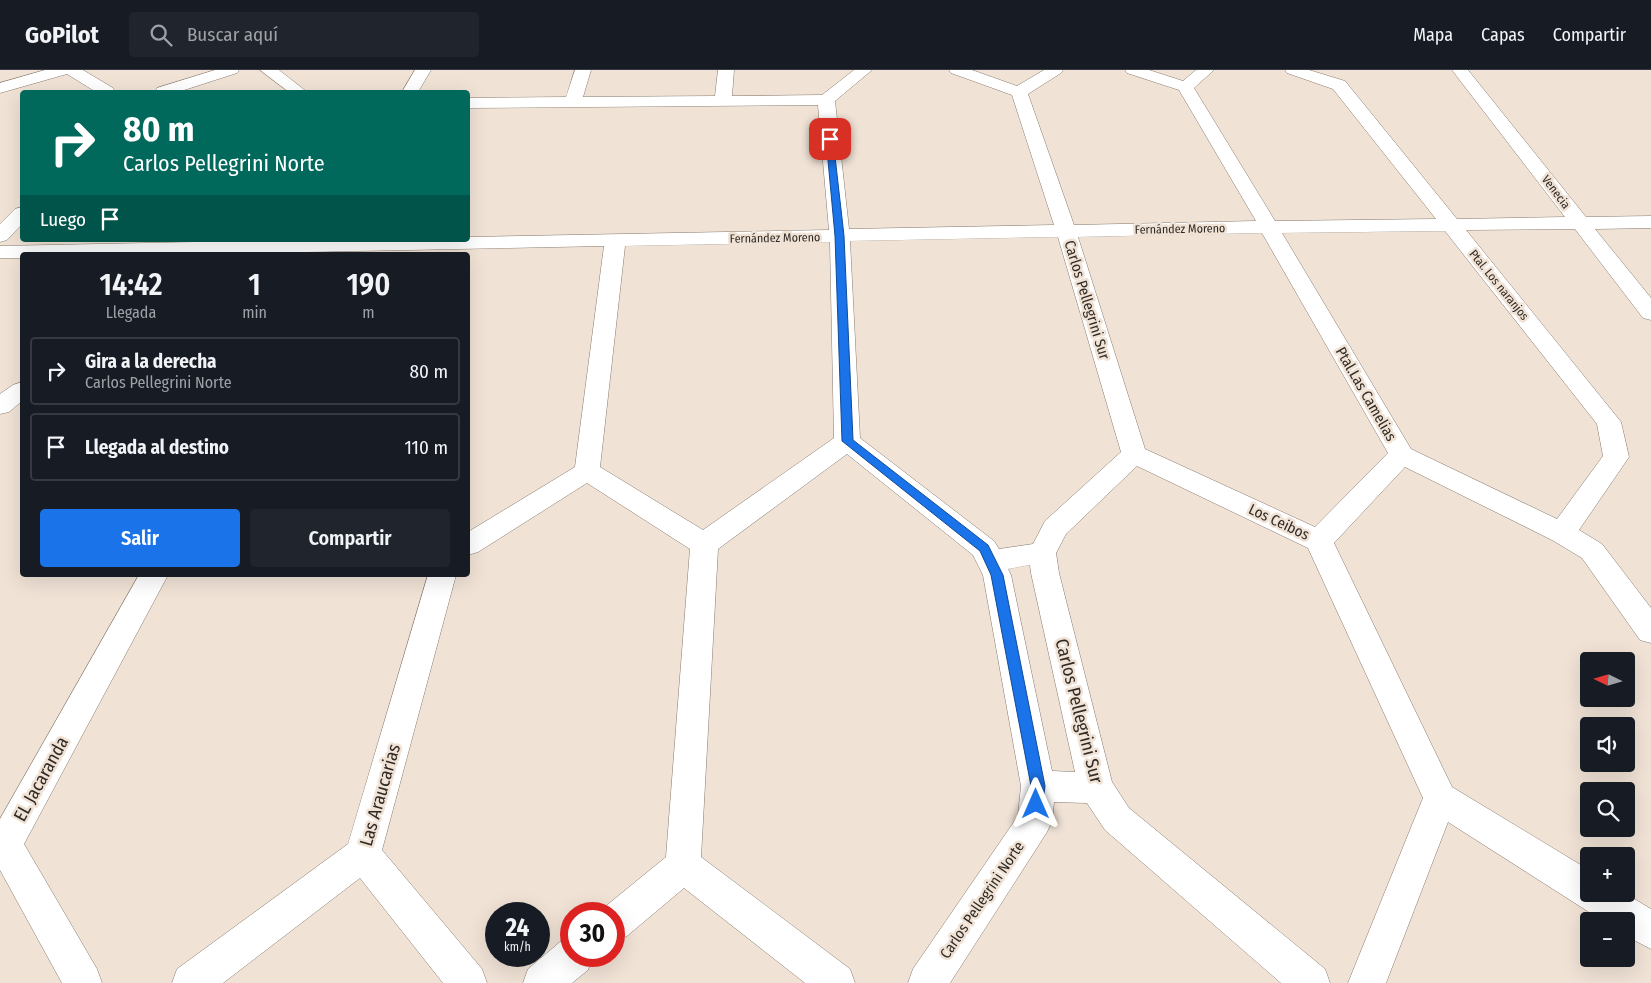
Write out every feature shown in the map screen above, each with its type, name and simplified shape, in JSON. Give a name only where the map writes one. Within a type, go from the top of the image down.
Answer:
[{"type":"street","points":[[0,88],[63,70]]},
{"type":"street","points":[[72,70],[104,90]]},
{"type":"street","points":[[169,90],[231,70]]},
{"type":"street","points":[[268,70],[295,90]]},
{"type":"street","points":[[411,90],[423,70]]},
{"type":"street","points":[[572,102],[583,70]]},
{"type":"street","points":[[723,101],[726,70]]},
{"type":"street","points":[[470,103],[826,100],[864,70]]},
{"type":"street","points":[[957,70],[1019,92],[1055,70]]},
{"type":"street","points":[[1133,70],[1185,87],[1206,70]]},
{"type":"street","name":"Ptal. Los naranjos","points":[[1293,70],[1344,80],[1450,224],[1609,422],[1616,457],[1562,533]]},
{"type":"street","name":"Venecia","points":[[1460,70],[1651,314]]},
{"type":"street","name":"Ptal.Las Camelias","points":[[1185,87],[1270,227],[1402,455],[1562,533],[1592,551],[1651,631]]},
{"type":"street","name":"Carlos Pellegrini Sur","points":[[1019,92],[1066,231],[1134,454]]},
{"type":"street","points":[[704,544],[848,441],[840,236],[826,100]]},
{"type":"street","points":[[0,236],[20,214]]},
{"type":"street","name":"Fernández Moreno","points":[[0,252],[224,248],[430,249],[615,241],[1066,231],[1651,222]]},
{"type":"street","points":[[587,471],[615,241]]},
{"type":"street","points":[[0,406],[20,391]]},
{"type":"street","name":"Carlos Pellegrini Norte","points":[[848,441],[984,548],[997,575],[1038,786],[1035,821],[927,983]]},
{"type":"street","points":[[990,561],[1049,540],[1134,454]]},
{"type":"street","name":"Los Ceibos","points":[[1134,454],[1319,541],[1440,798]]},
{"type":"street","points":[[1319,541],[1402,455]]},
{"type":"street","points":[[587,471],[704,544]]},
{"type":"street","points":[[470,543],[587,471]]},
{"type":"street","name":"Carlos Pellegrini Sur","points":[[1049,540],[1045,573],[1096,788],[1117,819],[1311,983]]},
{"type":"street","points":[[625,914],[683,865],[704,544]]},
{"type":"street","name":"EL Jacaranda","points":[[83,983],[3,846],[153,577]]},
{"type":"street","name":"Las Araucarias","points":[[441,577],[363,854],[468,983]]},
{"type":"street","points":[[1038,786],[1096,788]]},
{"type":"street","points":[[1367,983],[1440,798],[1580,885]]},
{"type":"street","points":[[192,983],[363,854]]},
{"type":"street","points":[[683,865],[836,983]]},
{"type":"street","points":[[1606,902],[1651,930]]},
{"type":"street","points":[[542,983],[561,967]]},
{"type":"route","points":[[830,139],[840,236],[848,441],[984,548],[997,575],[1038,786],[1036,804]]}]
